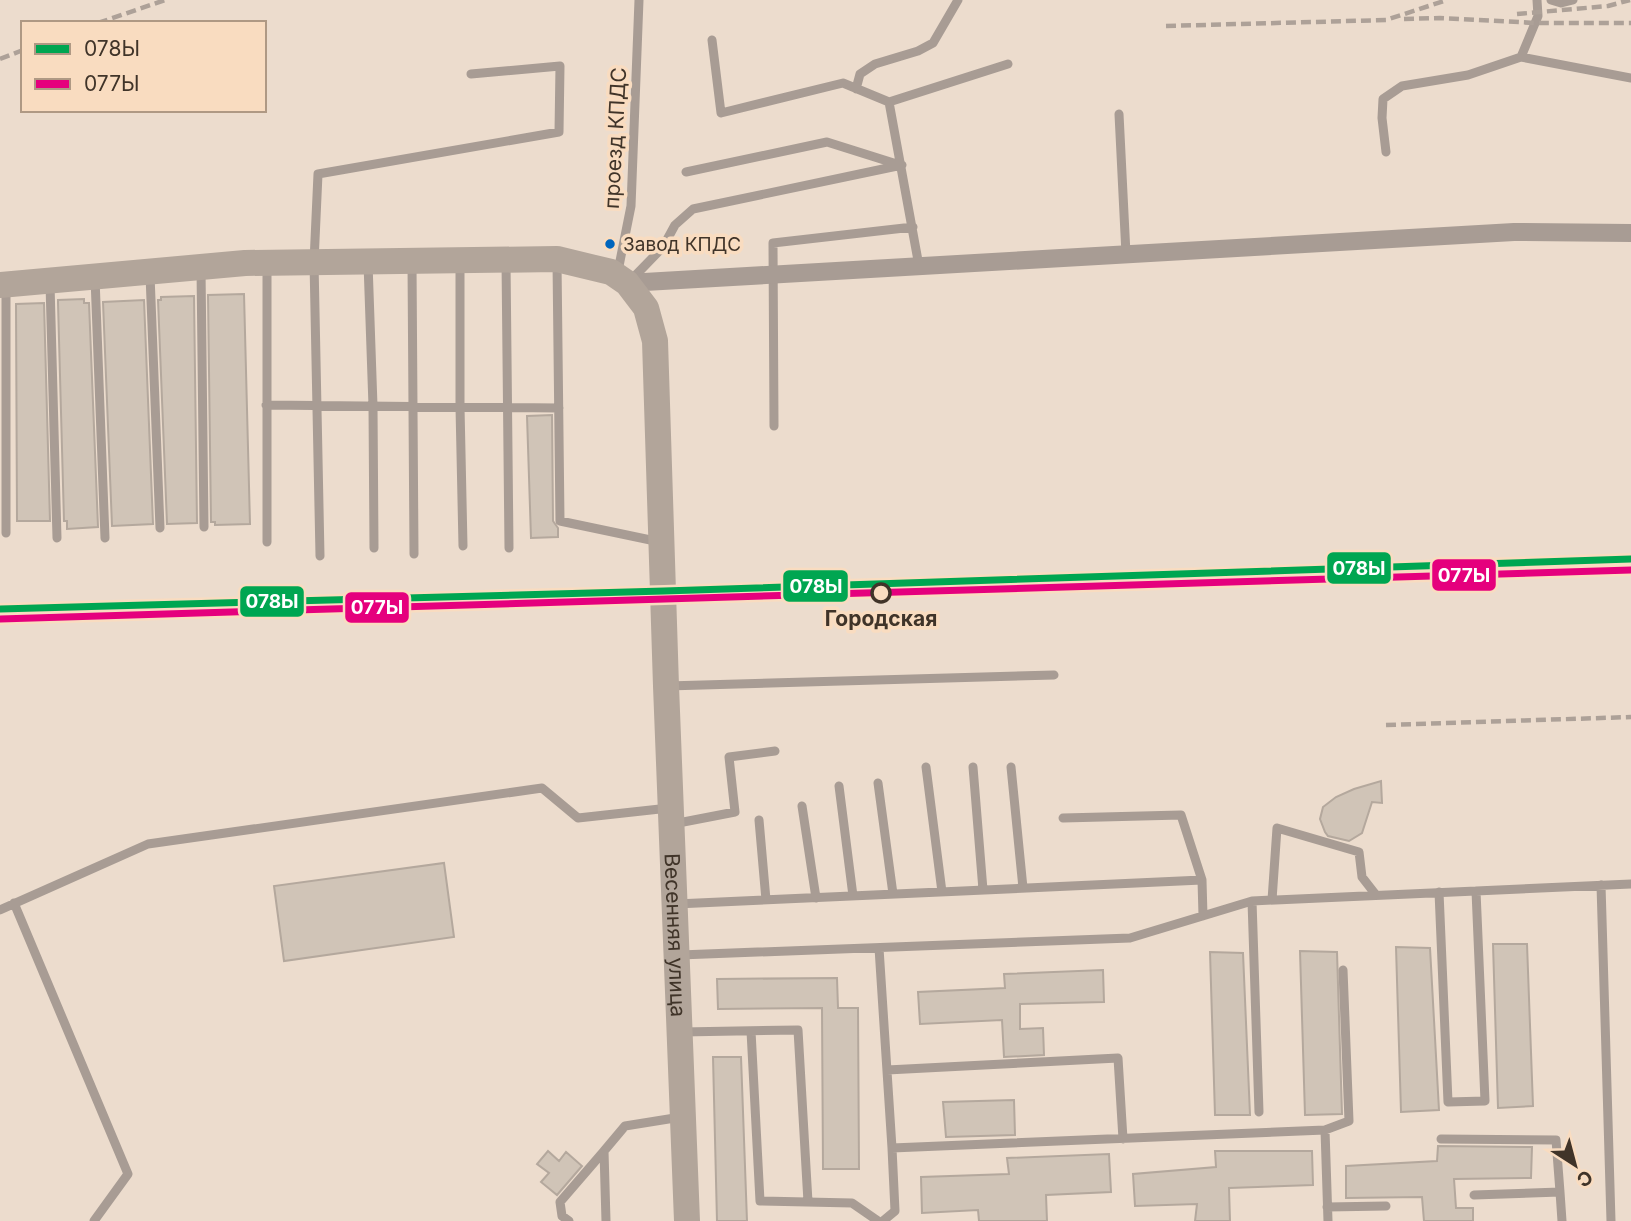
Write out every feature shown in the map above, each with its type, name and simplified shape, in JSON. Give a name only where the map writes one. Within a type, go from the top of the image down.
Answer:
[{"type":"street","points":[[3,284],[267,262],[506,259],[557,259],[587,264],[622,280],[772,275],[1514,232],[1631,233]]},
{"type":"street","name":"Весенняя улица","points":[[622,280],[646,308],[655,341],[664,650],[687,1221]]},
{"type":"lane","name":"проезд КПДС","points":[[622,280],[631,206],[639,0]]},
{"type":"lane","points":[[856,89],[860,74],[875,64],[918,51],[933,43],[958,0]]},
{"type":"lane","points":[[1521,57],[1538,16],[1537,0]]},
{"type":"lane","points":[[1551,0],[1560,3],[1573,0]]},
{"type":"lane","points":[[712,40],[721,113],[843,83],[889,102],[1008,64]]},
{"type":"lane","points":[[1386,152],[1383,99],[1402,86],[1468,75],[1521,57],[1631,78]]},
{"type":"lane","points":[[320,556],[314,262],[317,174],[559,132],[560,66],[471,74]]},
{"type":"lane","points":[[889,102],[919,266]]},
{"type":"lane","points":[[1119,114],[1126,254]]},
{"type":"lane","points":[[686,172],[827,142],[902,165]]},
{"type":"lane","points":[[622,280],[663,247],[675,225],[693,209],[902,165]]},
{"type":"lane","points":[[774,426],[773,243],[913,227]]},
{"type":"lane","points":[[506,259],[509,548]]},
{"type":"lane","points":[[557,259],[560,521],[661,543]]},
{"type":"lane","points":[[412,260],[414,554]]},
{"type":"lane","points":[[460,260],[463,546]]},
{"type":"lane","points":[[368,261],[374,548]]},
{"type":"lane","points":[[267,262],[267,542]]},
{"type":"lane","points":[[201,267],[204,527]]},
{"type":"lane","points":[[150,271],[160,528]]},
{"type":"lane","points":[[95,276],[105,538]]},
{"type":"lane","points":[[50,280],[57,538]]},
{"type":"lane","points":[[3,284],[6,533]]},
{"type":"lane","points":[[266,405],[559,408]]},
{"type":"lane","points":[[666,686],[1054,675]]},
{"type":"lane","points":[[0,910],[148,844],[542,789],[578,818],[735,812],[729,757],[775,751]]},
{"type":"lane","points":[[926,766],[942,892]]},
{"type":"lane","points":[[973,767],[983,890]]},
{"type":"lane","points":[[1011,767],[1023,888]]},
{"type":"lane","points":[[878,783],[893,894]]},
{"type":"lane","points":[[839,786],[853,896]]},
{"type":"lane","points":[[802,806],[816,898]]},
{"type":"lane","points":[[1063,818],[1181,816],[1202,880],[1203,916]]},
{"type":"lane","points":[[759,820],[766,900]]},
{"type":"lane","points":[[1272,900],[1277,828],[1359,852],[1362,877],[1376,895]]},
{"type":"lane","points":[[674,904],[1202,880]]},
{"type":"lane","points":[[676,955],[1130,938],[1252,901],[1631,884]]},
{"type":"lane","points":[[1601,885],[1611,1221]]},
{"type":"lane","points":[[1439,892],[1448,1102],[1485,1101],[1476,891]]},
{"type":"lane","points":[[1252,901],[1259,1112]]},
{"type":"lane","points":[[14,904],[128,1174],[94,1221]]},
{"type":"lane","points":[[879,948],[895,1210],[883,1221]]},
{"type":"lane","points":[[892,1149],[1325,1130],[1349,1121],[1343,970]]},
{"type":"lane","points":[[679,1032],[798,1030],[808,1202]]},
{"type":"lane","points":[[751,1031],[760,1201],[852,1203],[878,1221]]},
{"type":"lane","points":[[887,1069],[1118,1058],[1123,1139]]},
{"type":"lane","points":[[569,1221],[562,1216],[560,1202],[625,1126],[682,1117]]},
{"type":"lane","points":[[1325,1130],[1328,1221]]},
{"type":"lane","points":[[1441,1139],[1556,1140],[1562,1221]]},
{"type":"lane","points":[[604,1151],[606,1221]]},
{"type":"lane","points":[[1474,1195],[1560,1192]]},
{"type":"lane","points":[[1327,1207],[1386,1206]]},
{"type":"building","points":[[244,294],[250,524],[215,525],[215,522],[211,522],[208,295]]},
{"type":"building","points":[[194,296],[197,523],[167,524],[158,300],[161,300],[161,297]]},
{"type":"building","points":[[84,299],[84,303],[89,303],[98,527],[67,529],[67,521],[64,521],[58,300]]},
{"type":"building","points":[[144,300],[153,524],[112,526],[103,302]]},
{"type":"building","points":[[44,303],[50,521],[17,521],[16,304]]},
{"type":"building","points":[[552,415],[553,521],[558,528],[558,537],[531,538],[527,416]]},
{"type":"building","points":[[1381,781],[1382,803],[1372,802],[1362,833],[1349,841],[1328,836],[1320,819],[1323,807],[1336,797]]},
{"type":"building","points":[[444,863],[454,937],[284,961],[274,886]]},
{"type":"building","points":[[1493,944],[1527,944],[1533,1106],[1498,1108]]},
{"type":"building","points":[[1396,947],[1430,948],[1439,1110],[1401,1112]]},
{"type":"building","points":[[1300,951],[1337,952],[1342,1114],[1305,1115]]},
{"type":"building","points":[[1210,952],[1243,953],[1250,1115],[1215,1115]]},
{"type":"building","points":[[1103,970],[1104,1002],[1020,1004],[1020,1029],[1043,1028],[1044,1055],[1004,1057],[1002,1020],[920,1024],[918,992],[1005,988],[1004,974]]},
{"type":"building","points":[[837,978],[838,1008],[858,1008],[859,1169],[823,1169],[822,1008],[718,1009],[717,979]]},
{"type":"building","points":[[713,1057],[741,1057],[747,1221],[717,1221]]},
{"type":"building","points":[[1014,1100],[1015,1135],[946,1137],[943,1102]]},
{"type":"building","points":[[1438,1146],[1532,1147],[1531,1178],[1454,1179],[1456,1208],[1473,1208],[1473,1221],[1424,1221],[1422,1197],[1346,1198],[1346,1166],[1437,1161]]},
{"type":"building","points":[[548,1151],[559,1161],[566,1152],[582,1166],[557,1195],[541,1182],[549,1173],[537,1164]]},
{"type":"building","points":[[1215,1151],[1312,1151],[1313,1185],[1229,1188],[1230,1221],[1195,1221],[1197,1204],[1135,1206],[1133,1174],[1216,1167]]},
{"type":"building","points":[[1109,1154],[1111,1192],[1046,1195],[1047,1221],[979,1221],[978,1210],[922,1213],[921,1177],[1009,1174],[1007,1158]]},
{"type":"railway","points":[[104,21],[165,0]]},
{"type":"railway","points":[[1166,26],[1386,20],[1447,0]]},
{"type":"railway","points":[[1517,14],[1608,6],[1630,0]]},
{"type":"railway","points":[[1404,19],[1631,23]]},
{"type":"railway","points":[[0,59],[21,51]]},
{"type":"railway","points":[[1386,725],[1631,717]]},
{"type":"transit line","name":"078Ы","points":[[0,609],[664,591],[1631,559]]},
{"type":"transit line","name":"077Ы","points":[[0,619],[1631,570]]},
{"type":"place","name":"Завод КПДС","points":[[610,244]]},
{"type":"place","name":"Городская","points":[[881,593]]}]
